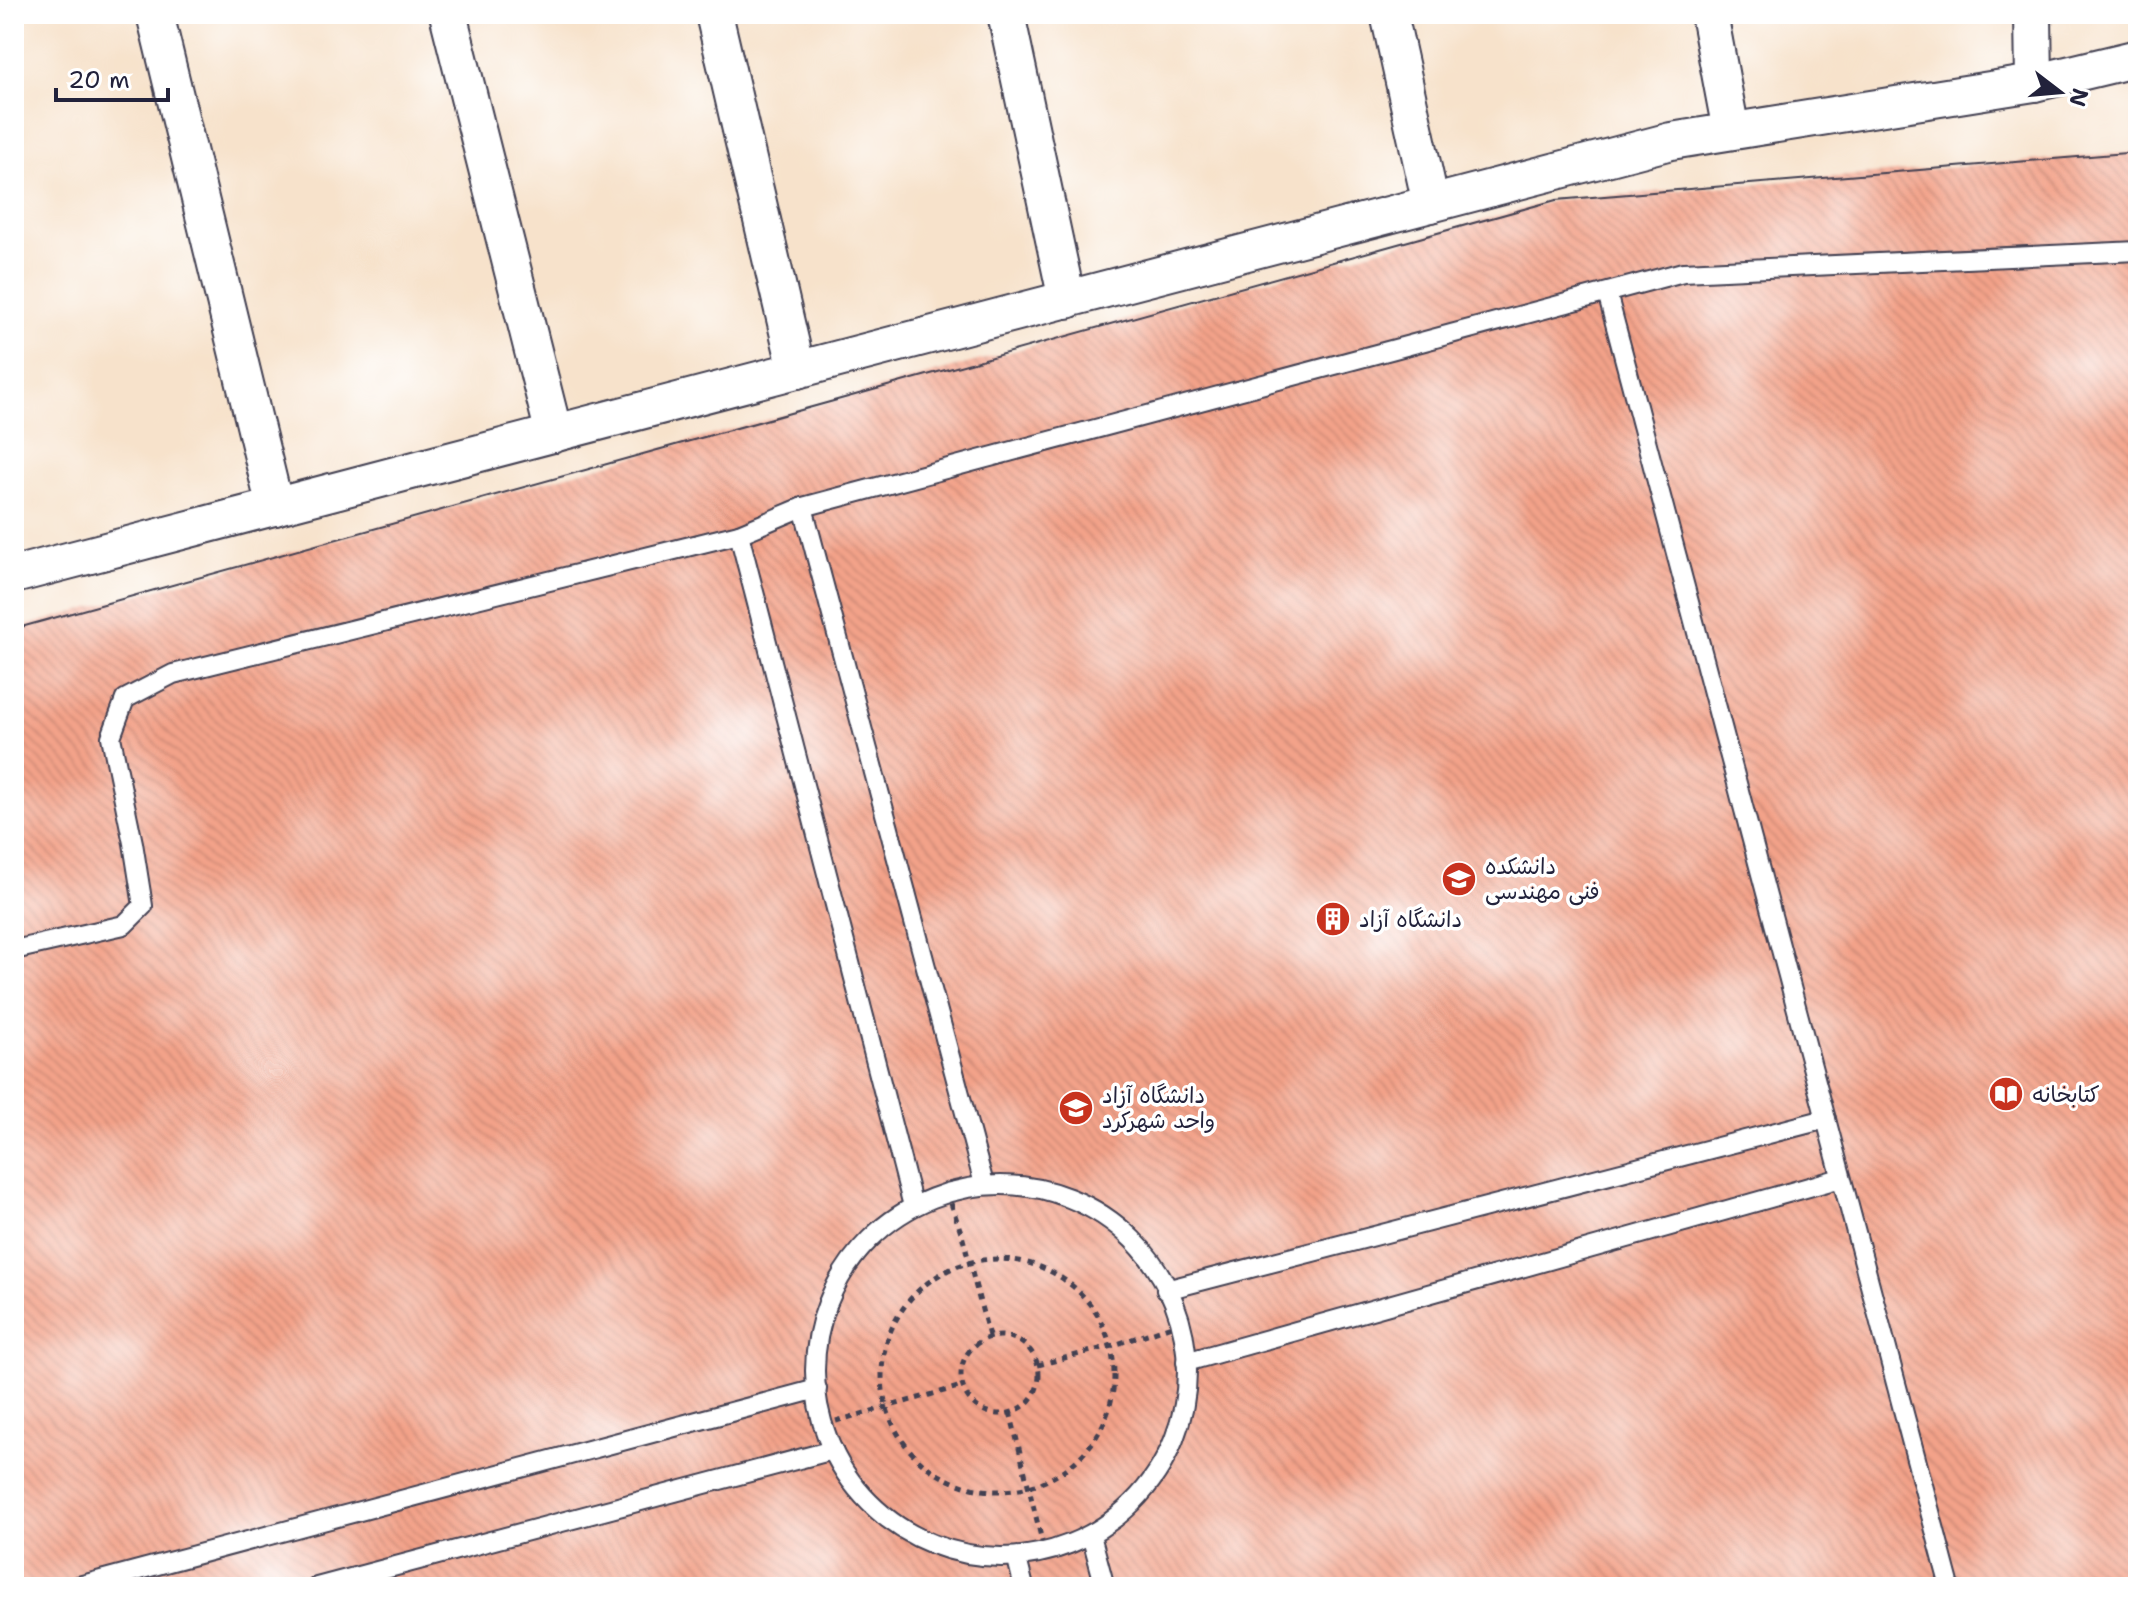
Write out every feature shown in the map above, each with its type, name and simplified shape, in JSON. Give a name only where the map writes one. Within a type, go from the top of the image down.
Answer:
[{"type":"street","points":[[155,14],[275,507]]},
{"type":"street","points":[[448,14],[554,434]]},
{"type":"street","points":[[714,14],[797,370]]},
{"type":"street","points":[[1006,14],[1067,300]]},
{"type":"street","points":[[1389,14],[1431,204]]},
{"type":"street","points":[[1709,14],[1731,131]]},
{"type":"street","points":[[2033,14],[2034,83]]},
{"type":"street","points":[[14,575],[1671,141],[2034,83],[2138,58]]},
{"type":"lane","points":[[14,950],[124,925],[143,906],[111,737],[125,699],[173,674],[739,534],[803,507],[1683,272],[2138,251]]},
{"type":"lane","points":[[1607,293],[1950,1587]]},
{"type":"lane","points":[[803,507],[984,1184]]},
{"type":"lane","points":[[739,534],[913,1206]]},
{"type":"lane","points":[[1166,1290],[1826,1119]]},
{"type":"lane","points":[[1186,1362],[1841,1178]]},
{"type":"lane","points":[[984,1184],[1047,1189],[1105,1215],[1151,1259],[1180,1315],[1188,1379],[1174,1441],[1141,1496],[1091,1535],[1055,1551],[1017,1559],[953,1553],[895,1527],[849,1482],[833,1450],[821,1425],[814,1361],[828,1299],[863,1245],[913,1206],[947,1192],[984,1184]]},
{"type":"lane","points":[[75,1587],[817,1389]]},
{"type":"lane","points":[[317,1587],[833,1450]]},
{"type":"lane","points":[[1091,1535],[1105,1587]]},
{"type":"lane","points":[[1017,1559],[1024,1587]]},
{"type":"path","points":[[947,1192],[989,1336]]},
{"type":"path","points":[[1004,1258],[1041,1266],[1072,1285],[1096,1312],[1111,1346],[1114,1386],[1104,1425],[1081,1459],[1047,1482],[1008,1492],[968,1489],[931,1471],[902,1443],[885,1406],[882,1370],[889,1334],[907,1302],[935,1277],[968,1262],[1004,1258]]},
{"type":"path","points":[[1038,1365],[1181,1323]]},
{"type":"path","points":[[1002,1335],[1025,1344],[1038,1365],[1036,1392],[1017,1411],[1003,1414],[978,1408],[962,1386],[962,1361],[968,1350],[989,1336],[1002,1335]]},
{"type":"path","points":[[821,1425],[962,1386]]},
{"type":"path","points":[[1010,1412],[1045,1553]]},
{"type":"building","name":"دانشگاه آزاد واحد شهرکرد","points":[[2138,152],[2138,1587],[14,1587],[14,629],[1556,200]]},
{"type":"place","name":"دانشکده فنی مهندسی","points":[[1459,879]]},
{"type":"place","name":"دانشگاه آزاد","points":[[1333,919]]},
{"type":"place","name":"کتابخانه","points":[[2006,1094]]},
{"type":"place","name":"دانشگاه آزاد واحد شهرکرد","points":[[1076,1108]]}]
